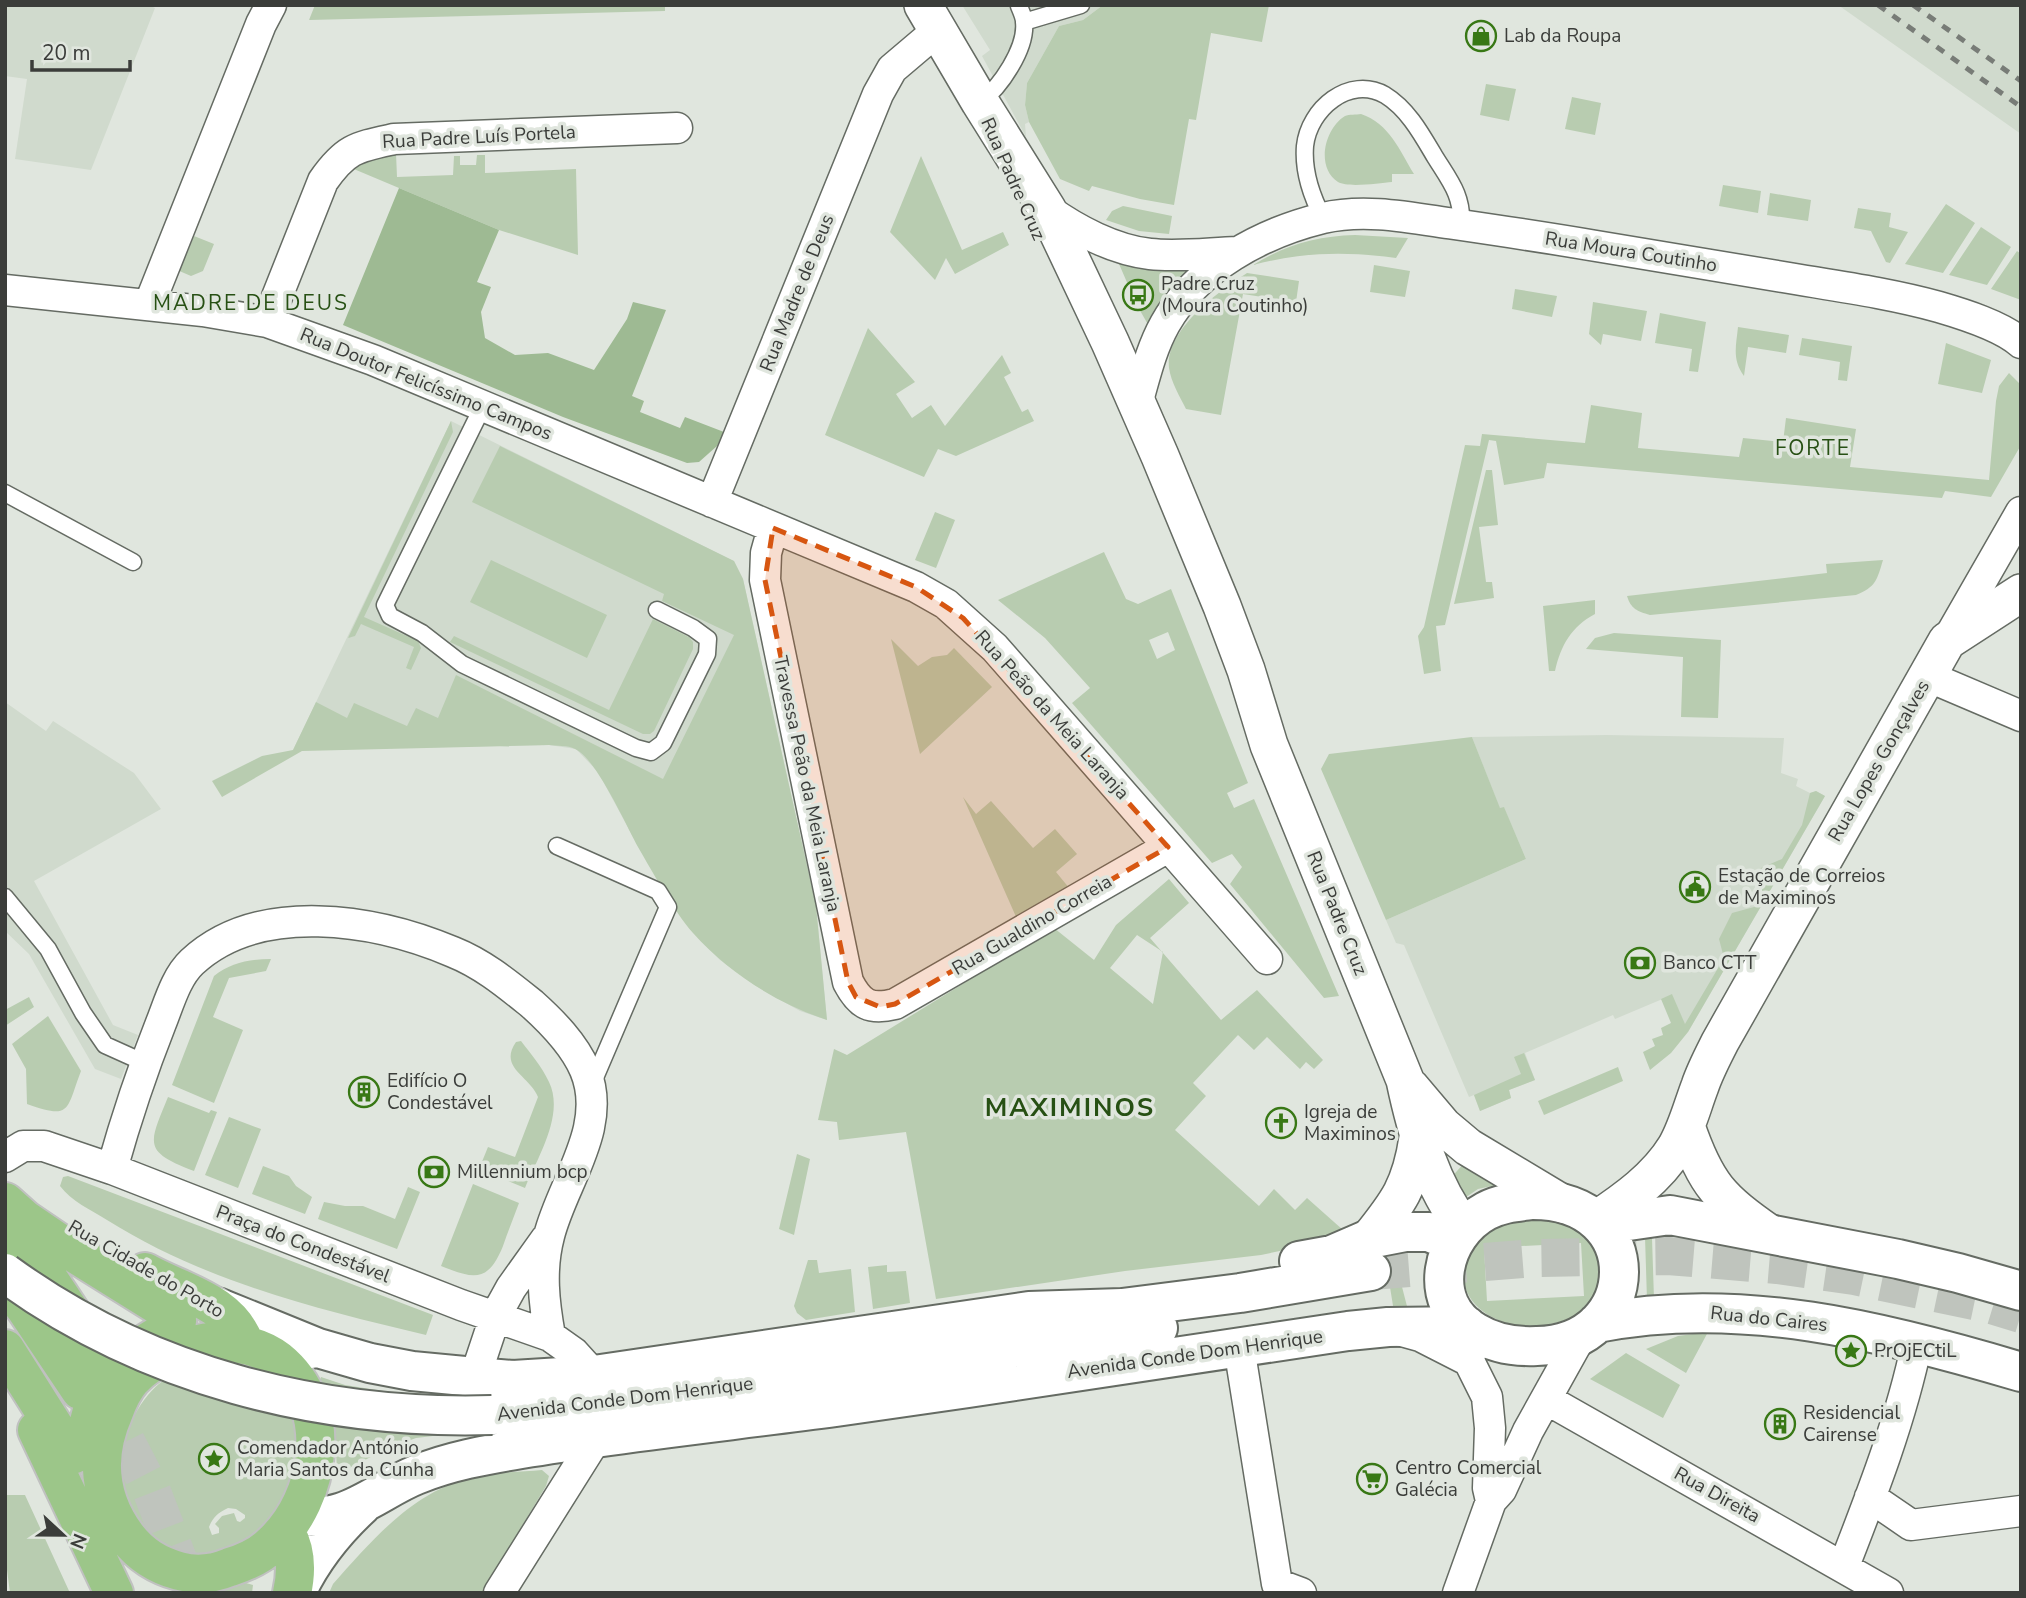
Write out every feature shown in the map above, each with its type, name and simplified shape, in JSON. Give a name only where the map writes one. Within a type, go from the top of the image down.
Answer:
[{"type":"main road","name":"Rua Cidade do Porto","points":[[5,1175],[32,1199],[96,1243],[152,1276],[217,1307],[261,1352]]},
{"type":"main road","points":[[1587,1216],[1615,1245],[1619,1277],[1615,1295],[1590,1329],[1540,1346],[1470,1340],[1448,1298],[1444,1282],[1445,1265],[1458,1235],[1488,1210],[1509,1203],[1546,1200],[1587,1216],[1670,1215],[1946,1270],[2021,1292]]},
{"type":"main road","points":[[5,1202],[24,1219],[74,1253],[170,1311],[177,1321],[174,1326],[124,1357],[110,1374],[97,1395],[82,1448],[77,1454],[70,1452],[5,1349]]},
{"type":"main road","points":[[5,1223],[50,1281],[103,1361],[80,1390],[5,1283]]},
{"type":"main road","name":"Avenida Conde Dom Henrique","points":[[291,1522],[340,1513],[362,1505],[416,1475],[476,1456],[597,1437],[835,1407],[1239,1347],[1376,1284],[1405,1232],[1458,1235]]},
{"type":"main road","points":[[5,1251],[40,1298],[91,1376]]},
{"type":"main road","name":"Avenida Conde Dom Henrique","points":[[261,1352],[285,1354],[318,1348],[391,1367],[513,1380],[594,1375],[1029,1311],[1117,1288],[1332,1255],[1470,1340]]},
{"type":"main road","name":"Avenida Conde Dom Henrique","points":[[5,1273],[80,1322],[170,1363],[225,1382],[300,1401],[391,1413],[492,1415],[602,1405],[896,1361],[1000,1350],[1376,1284]]},
{"type":"main road","points":[[217,1307],[318,1348]]},
{"type":"main road","name":"Rua do Caires","points":[[1590,1329],[1662,1314],[1760,1314],[1834,1325],[1917,1343],[2021,1372]]},
{"type":"main road","points":[[218,1341],[261,1352],[296,1379],[306,1396],[314,1431],[312,1476],[291,1522],[258,1556],[217,1572],[193,1575],[162,1567],[140,1552],[116,1519],[104,1492],[101,1472],[102,1447],[118,1402],[131,1380],[150,1364],[173,1351],[197,1343],[218,1341]]},
{"type":"main road","name":"Avenida Conde Dom Henrique","points":[[835,1407],[1000,1350]]},
{"type":"main road","points":[[5,1375],[24,1404],[113,1591]]},
{"type":"main road","points":[[64,1486],[116,1519]]},
{"type":"main road","points":[[294,1593],[319,1550],[362,1505]]},
{"type":"main road","points":[[113,1591],[116,1519]]},
{"type":"main road","points":[[291,1522],[290,1539],[295,1556],[294,1593]]},
{"type":"street","points":[[149,305],[261,24],[271,5]]},
{"type":"street","points":[[930,18],[980,102]]},
{"type":"street","name":"Rua Madre de Deus","points":[[712,502],[883,83],[930,18]]},
{"type":"street","name":"Rua Padre Cruz","points":[[980,102],[1047,209],[1137,404],[1222,606],[1246,670],[1269,745],[1405,1080],[1418,1138],[1458,1235]]},
{"type":"street","name":"Rua Padre Cruz","points":[[980,102],[1233,676],[1269,745]]},
{"type":"street","name":"Rua Padre Luís Portela","points":[[267,322],[323,181],[337,161],[356,147],[394,139],[677,128]]},
{"type":"street","name":"Rua Moura Coutinho","points":[[1047,209],[1067,223],[1128,250],[1160,254],[1237,252]]},
{"type":"street","name":"Rua Moura Coutinho","points":[[1137,404],[1152,350],[1166,322],[1187,294],[1237,252],[1323,218],[1351,214],[1383,215],[1461,225],[1867,291],[1940,308],[1984,323],[2021,344]]},
{"type":"street","name":"Rua Doutor Felicíssimo Campos","points":[[5,290],[203,311],[267,322],[349,351],[712,502]]},
{"type":"street","name":"Rua Peão da Meia Laranja","points":[[712,502],[915,587],[946,604],[995,648],[1267,959]]},
{"type":"street","name":"Rua Lopes Gonçalves","points":[[1587,1216],[1621,1203],[1662,1165],[1675,1147],[1720,1042],[2021,512]]},
{"type":"street","name":"Travessa Peão da Meia Laranja","points":[[774,528],[766,553],[765,580],[848,982],[856,997],[866,1004],[880,1007],[895,1004]]},
{"type":"street","points":[[1947,641],[2021,593]]},
{"type":"street","points":[[1927,676],[2021,716]]},
{"type":"street","name":"Rua Gualdino Correia","points":[[895,1004],[1168,847]]},
{"type":"street","points":[[113,1169],[145,1063],[173,992],[188,965],[211,945],[239,931],[282,923],[322,922],[370,926],[410,936],[455,952],[501,978],[551,1021],[585,1070],[590,1090],[591,1119],[582,1151],[549,1236],[543,1270],[544,1301],[550,1336]]},
{"type":"street","name":"Rua Padre Cruz","points":[[1405,1080],[1443,1126],[1468,1147],[1587,1216]]},
{"type":"street","points":[[1686,1126],[1707,1177],[1719,1194],[1770,1234]]},
{"type":"street","name":"Rua Padre Cruz","points":[[1376,1284],[1395,1206],[1414,1170],[1418,1138]]},
{"type":"street","name":"Praça do Condestável","points":[[5,1157],[23,1146],[44,1146],[113,1169],[550,1336],[574,1353],[594,1375]]},
{"type":"street","points":[[475,1377],[495,1317],[511,1288],[549,1236]]},
{"type":"street","points":[[1458,1593],[1491,1501],[1501,1490],[1546,1399],[1590,1329]]},
{"type":"street","points":[[1470,1340],[1487,1397],[1490,1428],[1488,1488],[1491,1501]]},
{"type":"street","points":[[1844,1566],[1910,1377],[1917,1343]]},
{"type":"street","points":[[1239,1347],[1277,1584],[1301,1593]]},
{"type":"street","name":"Rua Direita","points":[[1546,1399],[1888,1593]]},
{"type":"street","points":[[499,1593],[597,1437]]},
{"type":"street","points":[[1870,1497],[1911,1525],[2021,1511]]},
{"type":"lane","points":[[1024,22],[1081,5]]},
{"type":"lane","points":[[980,102],[993,93],[1017,51],[1024,22],[1019,6]]},
{"type":"lane","points":[[1323,218],[1311,194],[1307,170],[1305,147],[1310,125],[1324,106],[1346,91],[1363,88],[1384,95],[1399,106],[1419,130],[1456,190],[1462,209],[1461,225]]},
{"type":"lane","points":[[483,406],[385,605],[390,615],[422,633],[462,664],[636,748],[651,752],[663,743],[707,654],[708,639],[693,628],[657,610]]},
{"type":"lane","points":[[5,493],[132,562]]},
{"type":"lane","points":[[556,846],[658,891],[668,907],[590,1090]]},
{"type":"lane","points":[[5,897],[48,949],[83,1013],[105,1045],[145,1063]]},
{"type":"highlighted area","points":[[773,528],[916,587],[963,618],[1168,847],[895,1004],[880,1007],[856,997],[848,982],[765,580]]},
{"type":"shaded area","points":[[5,5],[149,5],[155,8],[91,170],[15,159],[27,79],[5,76]]},
{"type":"shaded area","points":[[962,5],[1103,5],[1083,20],[1059,26],[1027,83],[1025,105],[1029,122],[1025,124],[1026,137],[982,56],[990,50]]},
{"type":"shaded area","points":[[1838,5],[2021,5],[2021,134],[1848,12]]},
{"type":"shaded area","points":[[451,421],[734,561],[743,579],[816,906],[827,1020],[800,1011],[756,986],[720,960],[692,931],[639,848],[598,772],[576,749],[549,745],[293,750]]},
{"type":"shaded area","points":[[5,702],[46,731],[53,721],[134,773],[161,809],[34,881],[113,1025],[138,1035],[121,1079],[95,1069],[29,954],[5,931]]},
{"type":"shaded area","name":"Estação de Correios de Maximinos","points":[[1607,735],[1784,738],[1781,773],[1798,779],[1796,786],[1825,796],[1688,1032],[1672,995],[1615,1019],[1613,1015],[1525,1053],[1535,1080],[1509,1090],[1511,1098],[1480,1111],[1474,1095],[1469,1097],[1404,945],[1396,943],[1386,920],[1526,859],[1504,808],[1500,809],[1472,737]]},
{"type":"green space","points":[[315,5],[665,5],[665,11],[309,20]]},
{"type":"green space","points":[[1103,5],[1269,5],[1262,42],[1211,33],[1196,120],[1189,119],[1174,205],[1092,186],[1089,191],[1060,179],[1029,122],[1025,105],[1027,83],[1059,26],[1083,20]]},
{"type":"green space","points":[[1486,84],[1516,89],[1509,121],[1480,115]]},
{"type":"green space","points":[[1572,97],[1601,103],[1595,135],[1565,129]]},
{"type":"green space","points":[[1361,114],[1371,118],[1386,131],[1414,174],[1392,174],[1392,182],[1356,185],[1338,182],[1331,175],[1325,158],[1325,148],[1332,129],[1345,116]]},
{"type":"green space","points":[[396,153],[397,177],[453,175],[454,156],[460,156],[460,165],[476,165],[477,155],[485,155],[485,173],[576,169],[578,255],[499,230],[349,167],[358,158]]},
{"type":"green space","points":[[921,156],[962,250],[1003,232],[1009,245],[955,274],[946,258],[935,280],[890,232]]},
{"type":"green space","points":[[1723,185],[1761,191],[1758,213],[1719,206]]},
{"type":"green space","points":[[399,188],[499,230],[477,282],[491,287],[481,312],[485,338],[515,355],[548,353],[594,370],[627,319],[633,302],[666,310],[632,396],[644,401],[640,412],[680,428],[685,417],[724,432],[717,446],[699,462],[687,463],[563,417],[343,325]]},
{"type":"green space","points":[[1770,193],[1811,200],[1808,221],[1767,215]]},
{"type":"green space","points":[[1946,204],[1975,223],[1943,273],[1905,264]]},
{"type":"green space","points":[[1123,206],[1172,216],[1169,234],[1139,231],[1106,220],[1112,211]]},
{"type":"green space","points":[[1858,208],[1891,213],[1889,227],[1908,232],[1890,263],[1886,262],[1871,231],[1854,228]]},
{"type":"green space","points":[[1981,227],[2011,247],[1987,285],[1949,275]]},
{"type":"green space","points":[[1355,235],[1408,238],[1396,258],[1324,254],[1290,257],[1253,265],[1302,243]]},
{"type":"green space","points":[[194,236],[214,244],[203,271],[191,276],[177,270],[178,248],[188,251]]},
{"type":"green space","points":[[2017,251],[2021,254],[2021,300],[1991,289]]},
{"type":"green space","points":[[1116,257],[1208,261],[1150,328],[1138,307],[1150,301],[1142,281],[1129,287]]},
{"type":"green space","points":[[1374,265],[1410,271],[1405,297],[1370,292]]},
{"type":"green space","points":[[1247,273],[1299,281],[1296,302],[1243,294],[1221,415],[1186,409],[1169,368],[1170,354],[1176,340],[1196,313]]},
{"type":"green space","points":[[1515,289],[1557,296],[1552,317],[1512,309]]},
{"type":"green space","points":[[1593,302],[1647,311],[1641,341],[1603,334],[1601,345],[1589,334]]},
{"type":"green space","points":[[1660,313],[1706,322],[1698,372],[1689,371],[1692,349],[1655,343]]},
{"type":"green space","points":[[1738,327],[1789,335],[1786,353],[1748,347],[1744,376],[1736,358]]},
{"type":"green space","points":[[868,328],[915,382],[896,394],[912,418],[931,405],[945,426],[1002,355],[1011,373],[1004,377],[1022,412],[1028,409],[1034,421],[956,456],[938,449],[924,477],[825,435]]},
{"type":"green space","points":[[1802,338],[1852,346],[1847,381],[1838,380],[1840,362],[1799,355]]},
{"type":"green space","points":[[1946,343],[1991,360],[1982,393],[1938,384]]},
{"type":"green space","points":[[2009,373],[2021,385],[2021,445],[1991,497],[1945,491],[1942,498],[1547,463],[1544,478],[1504,485],[1496,441],[1489,440],[1445,625],[1436,626],[1441,671],[1424,674],[1418,636],[1424,627],[1465,445],[1480,446],[1482,434],[1585,443],[1591,405],[1642,413],[1638,448],[1739,457],[1743,438],[1783,442],[1786,418],[1856,429],[1850,467],[1989,480],[1996,401],[1999,386]]},
{"type":"green space","points":[[451,421],[453,432],[364,617],[418,641],[421,648],[411,670],[406,668],[414,647],[361,624],[355,636],[348,638]]},
{"type":"green space","points":[[500,446],[734,561],[743,579],[816,906],[827,1020],[772,996],[738,974],[707,948],[679,914],[657,879],[601,778],[583,755],[572,748],[549,745],[302,751],[222,797],[212,781],[262,756],[293,750],[316,702],[347,718],[354,703],[407,726],[416,708],[438,718],[456,675],[663,779],[734,635],[662,601],[664,594],[472,502]]},
{"type":"green space","points":[[1486,470],[1492,470],[1498,525],[1479,527],[1486,582],[1492,582],[1494,598],[1454,604]]},
{"type":"green space","points":[[935,512],[955,520],[936,568],[915,560]]},
{"type":"green space","points":[[1104,552],[1126,599],[1138,604],[1171,589],[1248,783],[1227,793],[1234,808],[1254,799],[1339,996],[1324,998],[1230,884],[1242,867],[1232,854],[1212,863],[1072,703],[1090,688],[1045,638],[998,600]],"holes":[[[1168,632],[1175,650],[1157,659],[1149,640]]]},
{"type":"green space","points":[[491,560],[607,615],[587,658],[470,602]]},
{"type":"green space","points":[[1883,560],[1875,582],[1856,595],[1650,615],[1635,609],[1627,596],[1827,573],[1826,564]]},
{"type":"green space","points":[[1595,600],[1595,614],[1573,631],[1560,653],[1555,671],[1549,671],[1543,606]]},
{"type":"green space","points":[[653,619],[689,637],[693,642],[693,649],[654,731],[650,734],[643,734],[450,642],[454,636],[609,710]]},
{"type":"green space","points":[[1614,633],[1721,640],[1718,718],[1681,717],[1683,657],[1586,649],[1595,638]]},
{"type":"green space","points":[[891,639],[918,666],[932,657],[947,655],[954,648],[992,687],[920,754]]},
{"type":"green space","points":[[1472,737],[1500,808],[1504,807],[1526,859],[1386,920],[1321,769],[1329,754]]},
{"type":"green space","points":[[1816,791],[1825,796],[1688,1032],[1671,1053],[1650,1070],[1643,1052],[1655,1046],[1652,1039],[1663,1035],[1661,1028],[1671,1023],[1661,999],[1672,994],[1685,1024],[1724,958],[1719,939],[1732,913],[1754,907],[1762,893],[1754,871],[1782,859],[1802,825],[1810,793]]},
{"type":"green space","points":[[963,797],[976,814],[991,801],[1033,848],[1055,829],[1077,854],[1056,872],[1070,889],[1017,919]]},
{"type":"green space","points":[[1169,879],[1189,903],[1150,938],[1161,951],[1137,935],[1110,968],[1153,1004],[1163,953],[1221,1020],[1257,990],[1323,1060],[1314,1069],[1306,1062],[1300,1069],[1267,1037],[1254,1050],[1238,1035],[1193,1083],[1206,1096],[1175,1130],[1259,1206],[1274,1189],[1295,1210],[1307,1198],[1343,1230],[1304,1246],[1261,1255],[1125,1271],[936,1299],[906,1132],[839,1140],[837,1122],[818,1120],[834,1049],[847,1055],[1054,928],[1094,960],[1116,925]]},
{"type":"green space","points":[[271,959],[266,971],[229,978],[213,1017],[243,1030],[214,1103],[172,1085],[214,976],[241,963]]},
{"type":"green space","points":[[29,997],[34,1007],[5,1026],[5,1010]]},
{"type":"green space","points":[[48,1016],[81,1071],[69,1103],[60,1111],[27,1104],[26,1069],[12,1044]]},
{"type":"green space","points":[[521,1041],[549,1082],[554,1108],[548,1136],[525,1188],[479,1169],[488,1147],[515,1157],[538,1097],[511,1059],[511,1051],[516,1042]]},
{"type":"green space","points":[[1524,1053],[1535,1080],[1509,1090],[1511,1098],[1480,1111],[1474,1095],[1521,1074],[1514,1057]]},
{"type":"green space","points":[[1618,1067],[1623,1081],[1544,1115],[1538,1101]]},
{"type":"green space","points":[[168,1097],[209,1113],[211,1110],[217,1112],[194,1171],[165,1158],[154,1144],[154,1136]]},
{"type":"green space","points":[[229,1117],[261,1129],[238,1188],[205,1175]]},
{"type":"green space","points":[[797,1154],[810,1159],[794,1235],[779,1229]]},
{"type":"green space","points":[[1466,1161],[1510,1182],[1478,1189],[1453,1206],[1448,1181]]},
{"type":"green space","points":[[263,1166],[289,1176],[296,1186],[312,1197],[305,1214],[252,1194]]},
{"type":"green space","points":[[68,1176],[433,1315],[426,1335],[343,1315],[262,1291],[182,1260],[75,1201],[60,1186],[63,1177]]},
{"type":"green space","points":[[473,1184],[519,1203],[492,1267],[479,1275],[462,1274],[441,1266]]},
{"type":"green space","points":[[408,1187],[420,1192],[397,1249],[318,1219],[324,1202],[363,1206],[395,1219]]},
{"type":"green space","points":[[1526,1219],[1558,1220],[1565,1223],[1585,1237],[1598,1256],[1600,1277],[1593,1299],[1586,1308],[1563,1321],[1522,1326],[1495,1319],[1474,1303],[1467,1291],[1465,1263],[1474,1244],[1490,1230]],"holes":[[[1581,1243],[1584,1296],[1487,1301],[1484,1248]]]},
{"type":"green space","points":[[1645,1237],[1652,1238],[1654,1299],[1647,1300]]},
{"type":"green space","points":[[1400,1251],[1401,1283],[1409,1314],[1394,1312],[1385,1256]]},
{"type":"green space","points":[[808,1260],[817,1260],[819,1273],[851,1269],[855,1312],[806,1320],[797,1313],[794,1306]]},
{"type":"green space","points":[[887,1265],[887,1272],[906,1271],[910,1303],[873,1309],[868,1267]]},
{"type":"green space","points":[[1708,1332],[1686,1373],[1646,1349],[1678,1336]]},
{"type":"green space","points":[[1626,1353],[1680,1385],[1663,1418],[1590,1379]]},
{"type":"green space","points":[[230,1361],[255,1368],[265,1374],[295,1416],[297,1449],[294,1469],[279,1505],[253,1534],[218,1551],[184,1553],[157,1541],[136,1515],[122,1476],[123,1447],[141,1404],[164,1380],[177,1374]],"holes":[[[211,1448],[225,1455],[218,1470],[204,1463]],[[228,1508],[236,1509],[245,1515],[245,1518],[240,1522],[234,1513],[222,1516],[215,1524],[219,1533],[212,1535],[209,1527],[212,1521]]]},
{"type":"green space","points":[[321,1377],[345,1385],[409,1395],[475,1431],[416,1438],[386,1449],[340,1473],[337,1470],[334,1417],[319,1382]]},
{"type":"green space","points":[[542,1470],[549,1476],[546,1486],[482,1593],[329,1593],[333,1584],[379,1534],[414,1504],[434,1492],[477,1476]]},
{"type":"green space","points":[[5,1495],[25,1495],[70,1593],[10,1593],[5,1554]]},
{"type":"green space","points":[[246,1583],[253,1585],[252,1593],[212,1593]]},
{"type":"tunnel","points":[[1371,1271],[1535,1258],[1668,1256],[1777,1265],[1854,1276],[1988,1304],[2021,1314]]},
{"type":"tunnel","points":[[100,1391],[152,1492],[191,1593]]},
{"type":"railway","points":[[1878,5],[2021,107]]},
{"type":"railway","points":[[1913,5],[2021,81]]},
{"type":"place","name":"Lab da Roupa","points":[[1481,36]]},
{"type":"place","name":"Padre Cruz (Moura Coutinho)","points":[[1138,295]]},
{"type":"place","name":"Estação de Correios de Maximinos","points":[[1695,887]]},
{"type":"place","name":"Banco CTT","points":[[1640,963]]},
{"type":"place","name":"Edifício O Condestável","points":[[364,1092]]},
{"type":"place","name":"Igreja de Maximinos","points":[[1281,1123]]},
{"type":"place","name":"Millennium bcp","points":[[434,1172]]},
{"type":"place","name":"PrOjECtiL","points":[[1851,1351]]},
{"type":"place","name":"Residencial Cairense","points":[[1780,1424]]},
{"type":"place","name":"Comendador António Maria Santos da Cunha","points":[[214,1459]]},
{"type":"place","name":"Centro Comercial Galécia","points":[[1372,1479]]},
{"type":"district","name":"MADRE DE DEUS","points":[[251,303]]},
{"type":"district","name":"FORTE","points":[[1813,448]]},
{"type":"district","name":"MAXIMINOS","points":[[1070,1107]]}]
